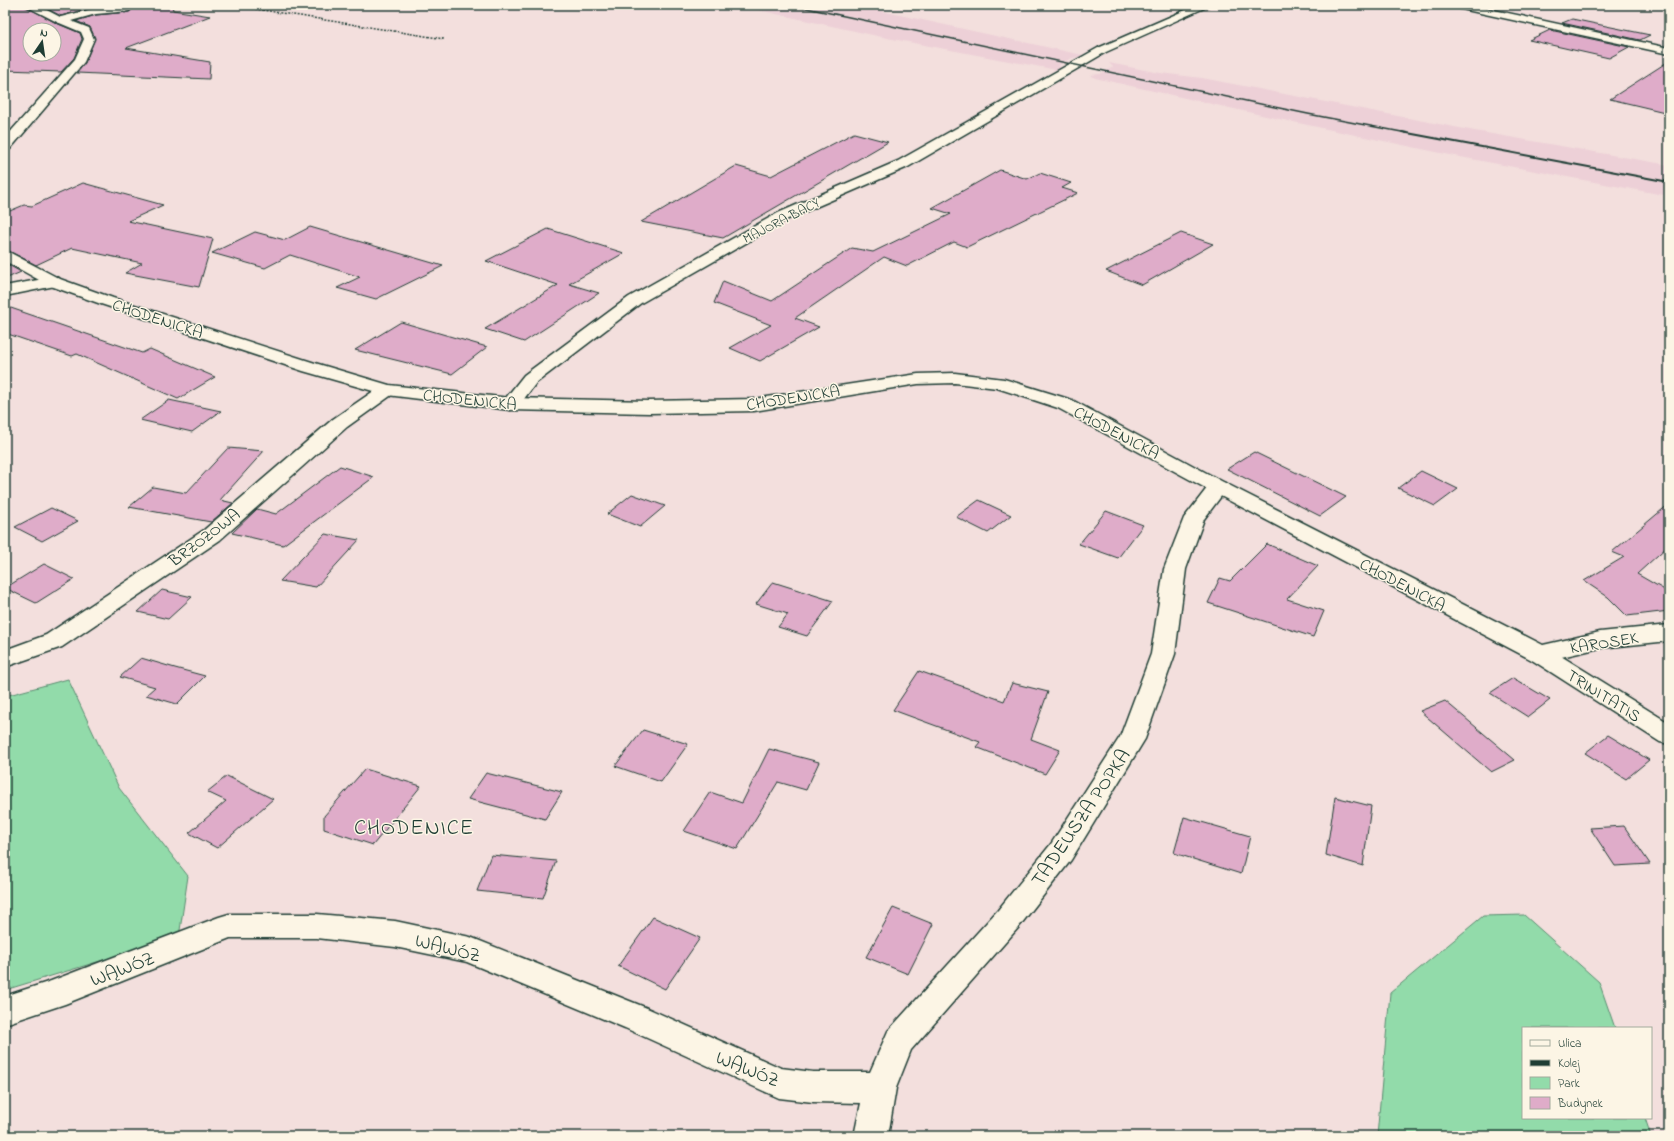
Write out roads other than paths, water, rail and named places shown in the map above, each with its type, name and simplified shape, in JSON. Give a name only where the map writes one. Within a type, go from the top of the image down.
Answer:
[{"type":"street","points":[[5,146],[80,60],[89,39],[89,29],[61,20],[29,5]]},
{"type":"street","name":"MAJORA BACY","points":[[510,404],[530,379],[635,300],[783,216],[903,164],[1118,43],[1168,23],[1206,5]]},
{"type":"street","points":[[1457,5],[1669,51]]},
{"type":"street","points":[[61,20],[96,11],[128,7]]},
{"type":"street","points":[[106,22],[128,7]]},
{"type":"street","name":"CHODENICKA","points":[[5,255],[54,282],[107,302],[309,367],[387,390],[510,404],[714,407],[754,405],[918,379],[955,378],[998,383],[1028,390],[1065,404],[1218,487],[1540,654]]},
{"type":"street","points":[[5,291],[54,282]]},
{"type":"street","name":"BRZOZOWA","points":[[5,659],[54,641],[212,535],[340,423],[387,390]]},
{"type":"street","name":"TADEUSZA POPKA","points":[[871,1136],[880,1088],[899,1041],[1008,919],[1061,852],[1132,739],[1163,654],[1175,569],[1194,518],[1218,487]]},
{"type":"street","name":"KAROSEK","points":[[1540,654],[1600,640],[1669,633]]},
{"type":"street","name":"TRINITATIS","points":[[1540,654],[1669,735]]},
{"type":"street","name":"WĄWÓZ","points":[[5,1010],[54,994],[229,926],[317,926],[394,934],[470,950],[636,1018],[779,1082],[813,1087],[880,1088]]},
{"type":"railway","points":[[792,5],[1308,114],[1407,133]]},
{"type":"railway","points":[[1402,132],[1669,182]]},
{"type":"district","name":"CHODENICE","points":[[414,826]]}]
